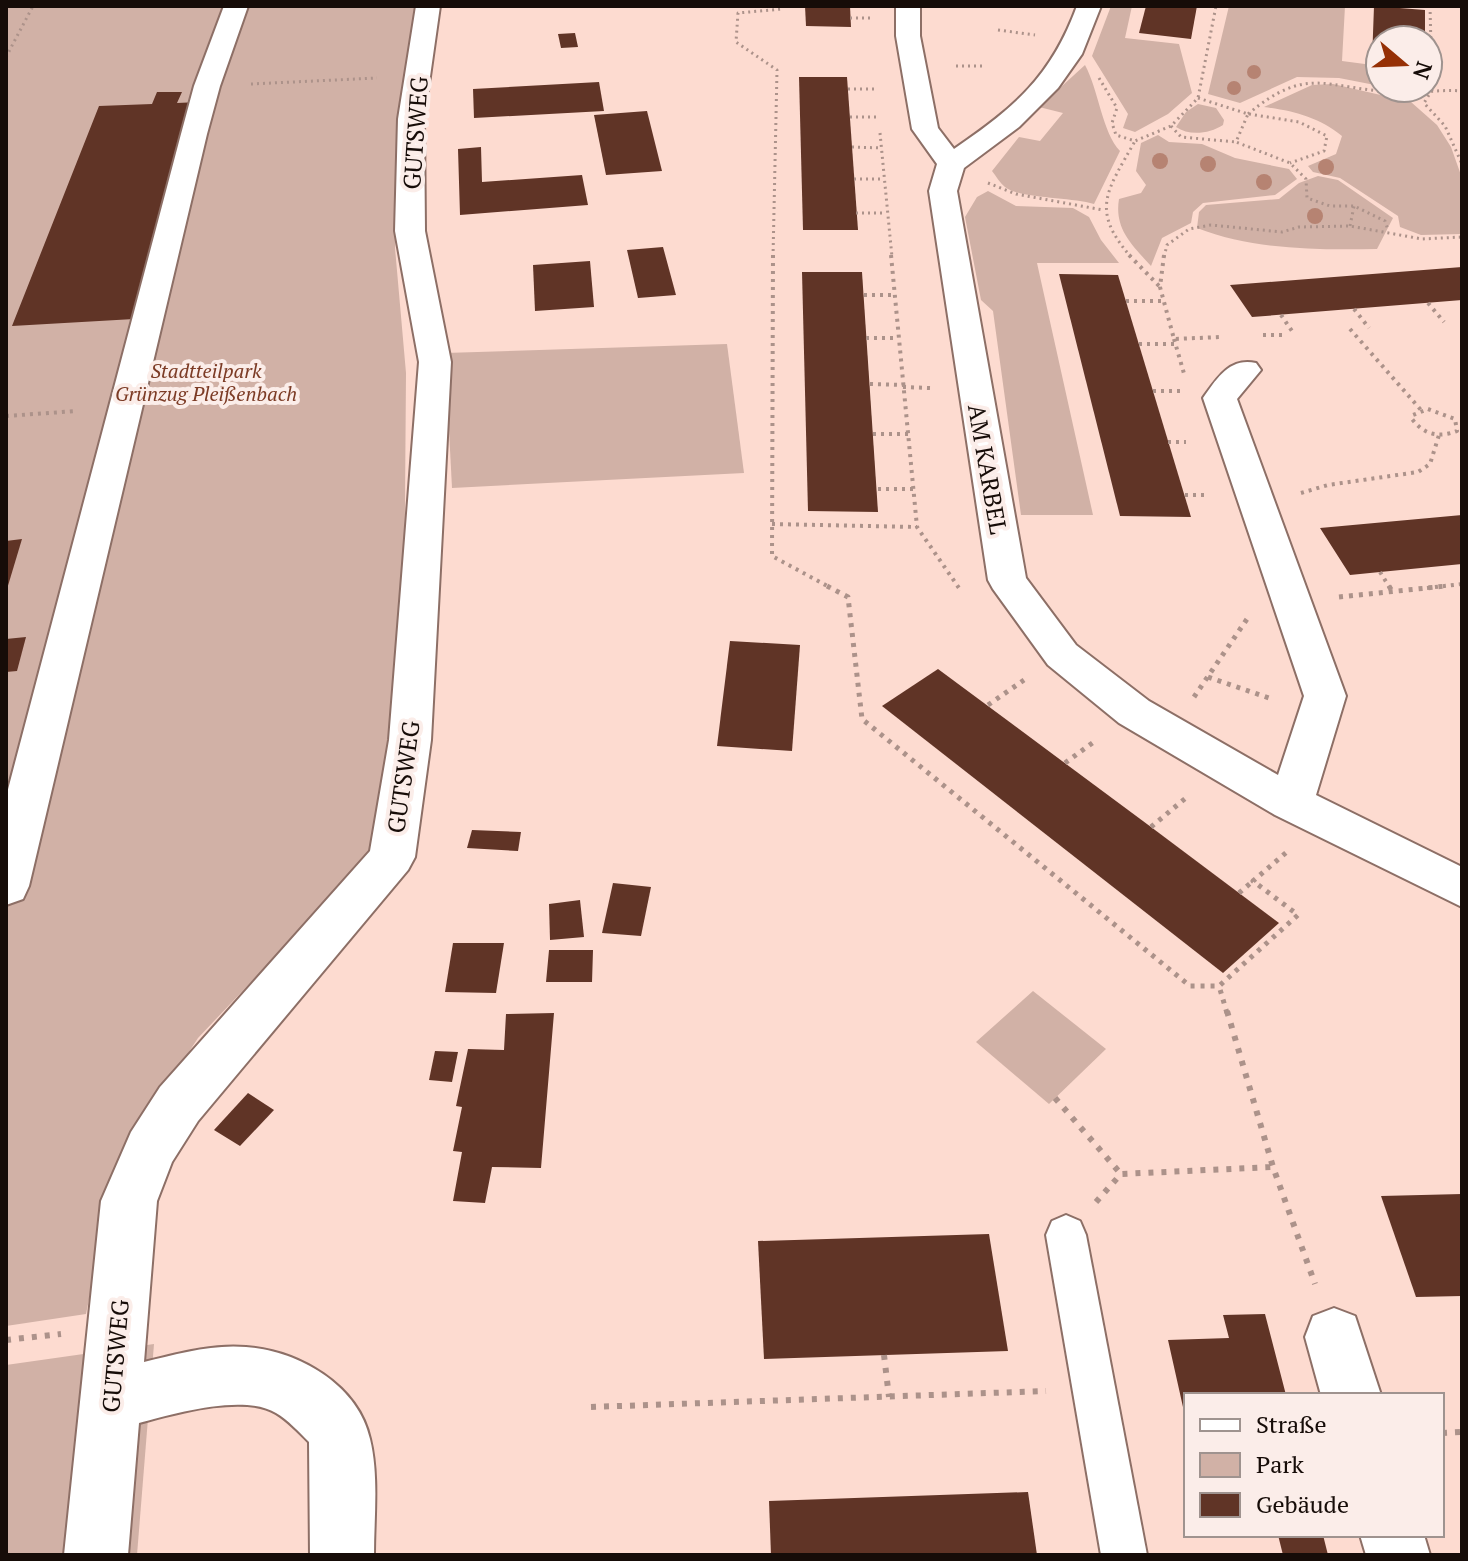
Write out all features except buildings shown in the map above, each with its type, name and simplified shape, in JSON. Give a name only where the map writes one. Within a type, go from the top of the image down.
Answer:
[{"type":"street","points":[[6,886],[207,86],[236,6]]},
{"type":"street","name":"GUTSWEG","points":[[96,1555],[129,1201],[150,1149],[179,1104],[392,857],[410,740],[435,362],[410,231],[411,119],[428,6]]},
{"type":"street","points":[[908,6],[908,36],[925,129],[951,164],[999,132],[1060,70],[1077,40],[1089,6]]},
{"type":"street","name":"AM KARBEL","points":[[951,164],[943,191],[1007,580],[1062,655],[1134,712],[1307,812],[1462,888]]},
{"type":"street","points":[[1248,353],[1220,398],[1325,696],[1307,812]]},
{"type":"street","points":[[1334,1337],[1350,1393]]},
{"type":"street","points":[[111,1400],[213,1376],[258,1376],[302,1393],[336,1427],[343,1482],[342,1555]]},
{"type":"lane","points":[[1066,1235],[1091,1389],[1124,1555]]},
{"type":"path","points":[[6,57],[33,6]]},
{"type":"path","points":[[782,6],[782,9],[738,13],[736,42],[777,70],[772,556],[848,597],[862,719],[1190,986],[1219,986],[1298,915],[1253,881]]},
{"type":"path","points":[[850,18],[871,18],[870,6]]},
{"type":"path","points":[[1160,287],[1115,238],[1103,210],[1108,193],[1135,141],[1171,126],[1198,98],[1216,6]]},
{"type":"path","points":[[1077,40],[1117,108],[1112,123],[1116,135],[1135,141]]},
{"type":"path","points":[[207,86],[417,74]]},
{"type":"path","points":[[850,117],[879,117],[875,75]]},
{"type":"path","points":[[1236,142],[1248,114],[1264,99],[1303,81],[1331,80],[1364,87]]},
{"type":"path","points":[[848,89],[877,89]]},
{"type":"path","points":[[1198,98],[1248,114],[1284,117],[1311,124],[1327,136],[1324,151],[1290,163]]},
{"type":"path","points":[[1425,104],[1445,126],[1462,164]]},
{"type":"path","points":[[1171,126],[1181,137],[1236,142],[1290,163],[1306,179],[1307,198],[1330,206],[1354,206],[1385,221],[1388,230]]},
{"type":"path","points":[[880,132],[917,527],[963,594]]},
{"type":"path","points":[[951,164],[1011,194],[1075,202],[1103,210]]},
{"type":"path","points":[[854,179],[884,179]]},
{"type":"path","points":[[1350,226],[1354,206]]},
{"type":"path","points":[[856,213],[886,213]]},
{"type":"path","points":[[1221,337],[1174,339],[1160,287],[1167,245],[1189,229],[1211,225],[1282,232],[1299,227],[1350,226],[1388,230],[1422,239],[1462,237]]},
{"type":"path","points":[[864,295],[893,295]]},
{"type":"path","points":[[1126,301],[1164,301]]},
{"type":"path","points":[[1428,303],[1444,322]]},
{"type":"path","points":[[1354,309],[1369,328]]},
{"type":"path","points":[[1281,315],[1294,334]]},
{"type":"path","points":[[1350,329],[1421,410]]},
{"type":"path","points":[[1248,353],[1283,335]]},
{"type":"path","points":[[866,338],[898,338]]},
{"type":"path","points":[[1139,344],[1175,344]]},
{"type":"path","points":[[870,384],[903,385]]},
{"type":"path","points":[[1153,391],[1189,391]]},
{"type":"path","points":[[6,416],[126,408]]},
{"type":"path","points":[[1421,410],[1443,412],[1460,424],[1457,431],[1439,435],[1424,431],[1414,424],[1413,415],[1421,410]]},
{"type":"path","points":[[873,434],[908,434]]},
{"type":"path","points":[[1169,734],[1208,677],[1285,587],[1283,519],[1301,492],[1418,472],[1430,464],[1439,435]]},
{"type":"path","points":[[878,489],[913,489]]},
{"type":"path","points":[[772,524],[917,527]]},
{"type":"path","points":[[1380,572],[1392,591]]},
{"type":"path","points":[[1285,587],[1392,591],[1462,584]]},
{"type":"path","points":[[1208,677],[1270,699],[1325,696]]},
{"type":"path","points":[[1239,893],[1253,881],[1307,812]]},
{"type":"path","points":[[1219,986],[1273,1167],[1334,1337]]},
{"type":"path","points":[[1055,1098],[1121,1174]]},
{"type":"path","points":[[1066,1235],[1121,1174],[1273,1167]]},
{"type":"path","points":[[884,1355],[889,1397]]},
{"type":"path","points":[[591,1407],[1091,1389]]},
{"type":"green space","name":"Stadtteilpark Grünzug Pleißenbach","points":[[6,6],[420,6],[405,106],[395,248],[406,373],[404,634],[378,848],[198,1038],[117,1162],[86,1314],[6,1326]]},
{"type":"green space","points":[[1111,6],[1132,6],[1125,38],[1179,44],[1192,93],[1168,114],[1135,132],[1123,128],[1128,114],[1092,56]]},
{"type":"green space","points":[[1229,6],[1345,6],[1342,61],[1364,64],[1364,83],[1339,78],[1297,77],[1240,103],[1208,94]]},
{"type":"green space","points":[[1085,65],[1109,133],[1120,151],[1094,204],[1022,194],[1005,187],[992,171],[1019,137],[1040,141],[1063,113],[1039,107]]},
{"type":"green space","points":[[1333,84],[1364,91],[1364,104],[1413,104],[1437,125],[1451,147],[1462,178],[1462,234],[1421,235],[1400,227],[1398,216],[1340,178],[1313,172],[1308,166],[1336,154],[1342,136],[1305,116],[1264,107],[1312,85]]},
{"type":"green space","points":[[1198,104],[1216,108],[1224,120],[1223,125],[1199,133],[1176,127],[1186,112]]},
{"type":"green space","points":[[1158,135],[1169,142],[1202,144],[1235,158],[1289,169],[1297,179],[1275,195],[1203,203],[1193,212],[1191,223],[1162,238],[1151,266],[1126,236],[1118,210],[1119,199],[1141,193],[1146,185],[1136,171],[1141,143]]},
{"type":"green space","points":[[1318,176],[1338,180],[1393,218],[1377,249],[1308,249],[1263,245],[1197,228],[1199,212],[1206,205],[1279,199],[1299,183]]},
{"type":"green space","points":[[988,191],[1016,206],[1073,208],[1089,217],[1101,240],[1119,263],[1037,263],[1093,515],[1021,515],[993,311],[981,300],[965,217],[977,197]]},
{"type":"green space","points":[[727,344],[744,473],[452,488],[445,353]]},
{"type":"green space","points":[[1033,991],[1106,1049],[1049,1104],[976,1042]]},
{"type":"green space","points":[[154,1344],[137,1555],[6,1555],[6,1365]]}]
